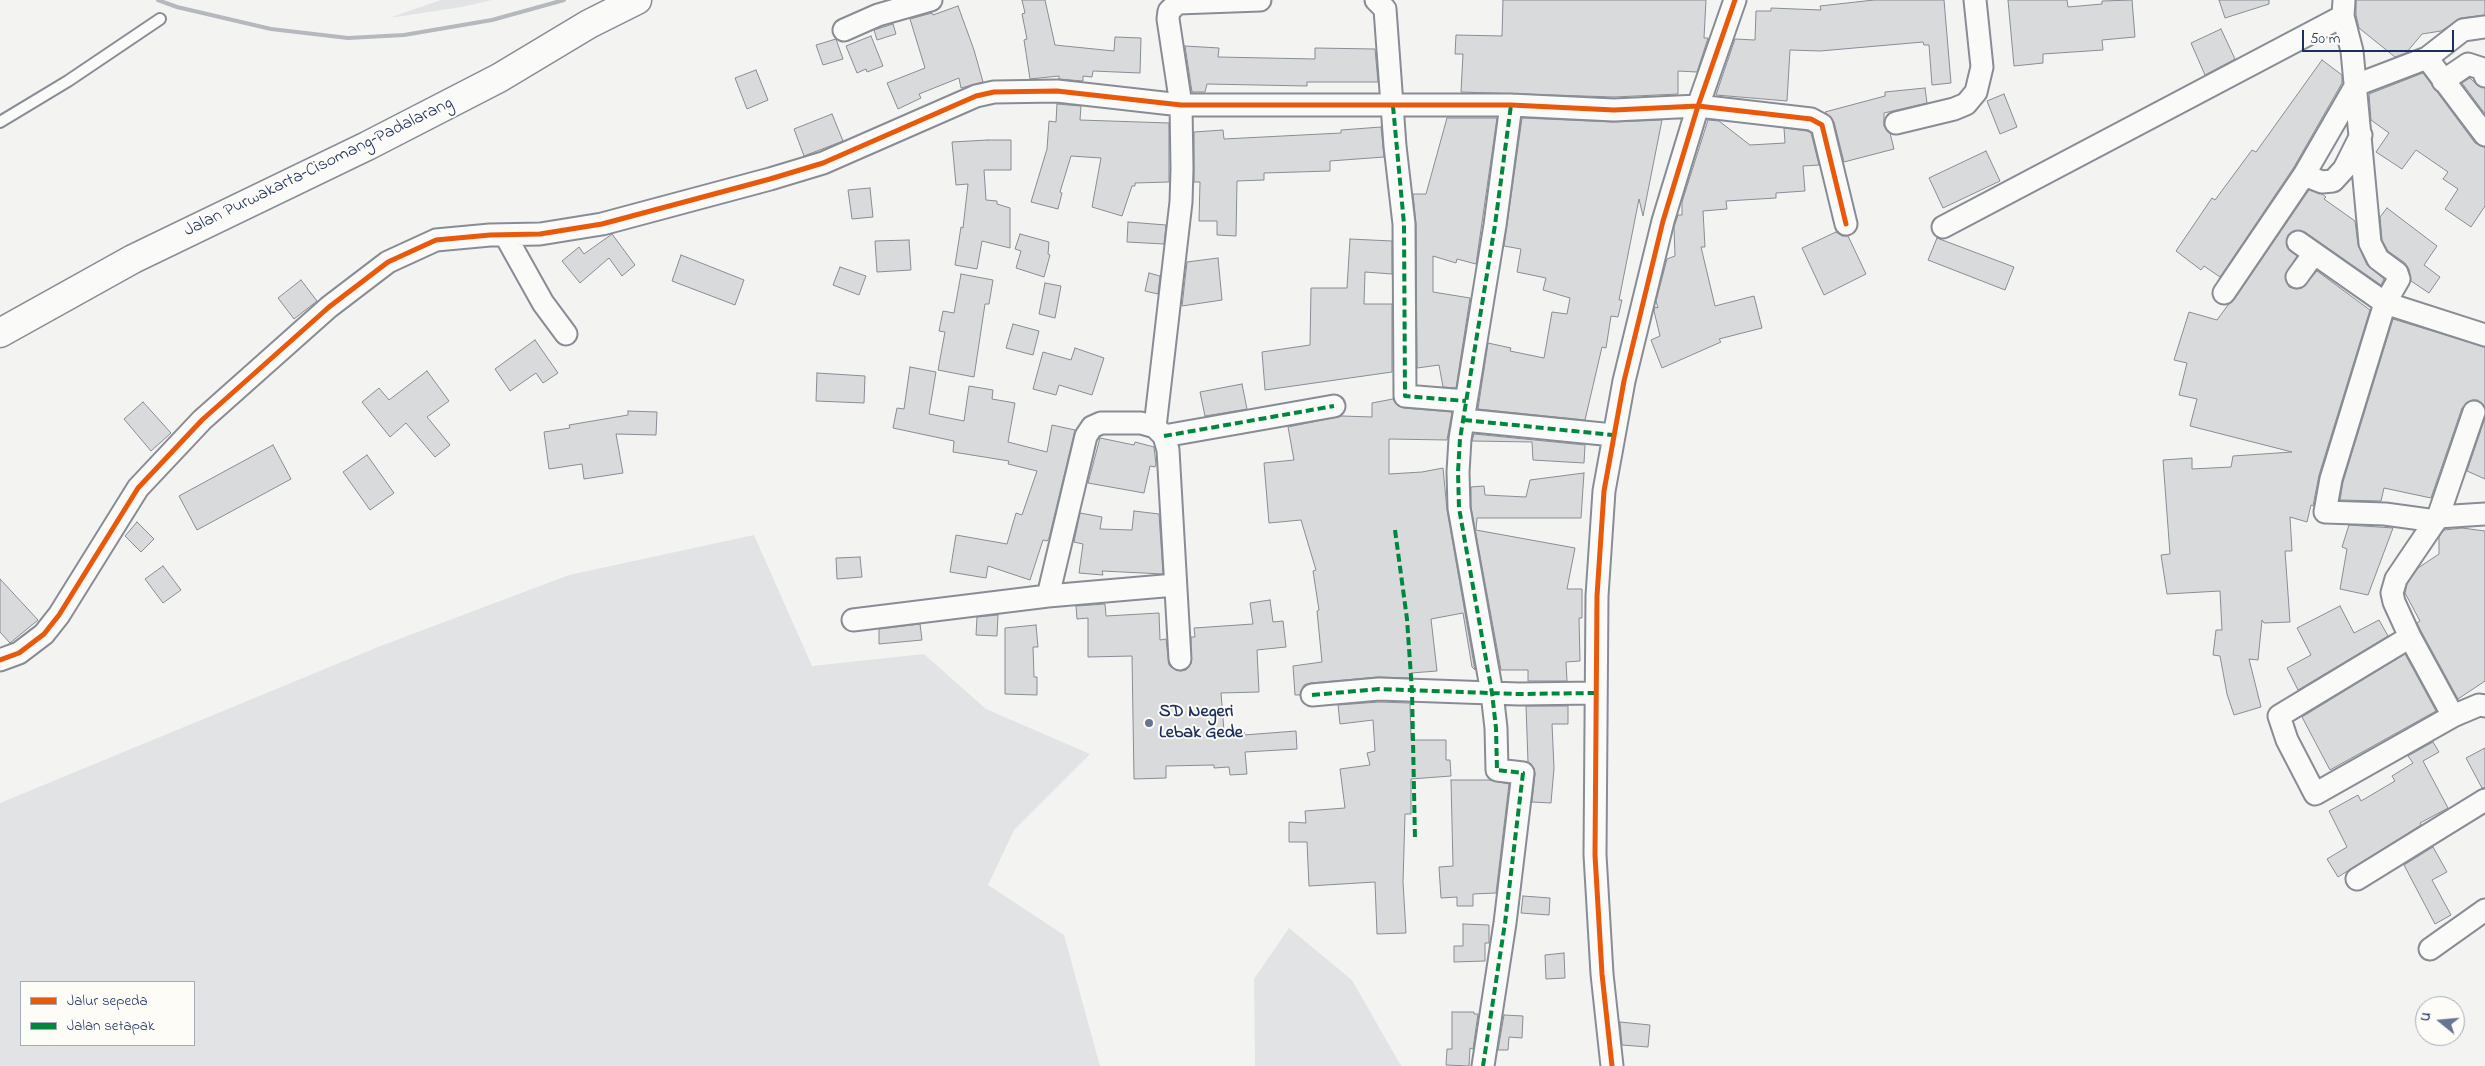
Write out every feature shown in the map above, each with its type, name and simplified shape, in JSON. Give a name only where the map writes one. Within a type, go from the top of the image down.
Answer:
[{"type":"highway","name":"Jalan Purwakarta–Cisomang–Padalarang","points":[[0,333],[134,259],[367,146],[491,82],[589,24],[637,0]]},
{"type":"street","points":[[844,30],[878,16],[930,0]]},
{"type":"street","points":[[1180,659],[1168,450],[1159,431],[1181,202],[1181,106],[1168,20],[1172,6],[1178,3],[1260,0]]},
{"type":"street","points":[[1376,0],[1385,9],[1404,224],[1405,396],[1465,410],[1614,435]]},
{"type":"street","points":[[1612,1066],[1602,974],[1595,855],[1597,596],[1604,491],[1624,381],[1663,221],[1698,106],[1735,0]]},
{"type":"street","points":[[1896,123],[1954,109],[1966,104],[1976,92],[1982,67],[1975,0]]},
{"type":"street","points":[[1943,227],[2343,8],[2352,51],[2356,85],[2370,243],[2378,259],[2398,276],[2385,303],[2331,479],[2325,512],[2385,514],[2437,519],[2485,514]]},
{"type":"street","points":[[2224,293],[2304,175],[2356,85],[2427,58],[2463,30],[2485,27]]},
{"type":"street","points":[[2427,58],[2485,135]]},
{"type":"street","points":[[2443,80],[2468,64],[2483,69],[2485,76]]},
{"type":"street","points":[[0,660],[19,653],[44,634],[63,609],[138,488],[202,420],[329,307],[388,262],[436,240],[540,234],[602,224],[770,180],[823,162],[976,96],[994,92],[1057,92],[1181,106],[1338,104],[1393,106],[1511,105],[1614,110],[1698,106],[1818,121],[1822,125],[1846,224]]},
{"type":"street","points":[[1483,1066],[1505,923],[1523,773],[1497,770],[1496,728],[1492,693],[1459,508],[1460,439],[1495,225],[1511,105]]},
{"type":"street","points":[[2304,175],[2322,182],[2333,181],[2344,169],[2361,136]]},
{"type":"street","points":[[505,236],[543,303],[566,334]]},
{"type":"street","points":[[2297,277],[2305,248],[2385,303],[2485,335]]},
{"type":"street","points":[[1048,596],[1086,436],[1092,427],[1101,423],[1141,423],[1159,431],[1334,406]]},
{"type":"street","points":[[2454,716],[2410,637],[2394,602],[2392,592],[2396,580],[2437,519],[2474,412]]},
{"type":"street","points":[[853,620],[1048,596],[1175,585]]},
{"type":"street","points":[[2410,637],[2279,716],[2287,740],[2315,794],[2454,716],[2479,705],[2485,706]]},
{"type":"street","points":[[1312,695],[1379,689],[1492,693],[1595,693]]},
{"type":"street","points":[[2357,880],[2485,800]]},
{"type":"street","points":[[2430,949],[2485,910]]},
{"type":"lane","points":[[0,122],[68,81],[160,19]]},
{"type":"shaded area","points":[[441,0],[492,0],[462,7],[389,18]]},
{"type":"shaded area","points":[[754,535],[812,666],[924,654],[986,709],[1090,754],[1014,830],[988,885],[1064,935],[1100,1066],[0,1066],[0,803],[378,647],[569,575]]},
{"type":"shaded area","points":[[1289,928],[1352,980],[1401,1066],[1255,1066],[1254,979]]},
{"type":"building","points":[[1022,0],[1045,0],[1055,45],[1114,51],[1115,37],[1141,38],[1140,73],[1093,71],[1092,77],[1083,76],[1083,81],[1059,79],[1059,76],[1030,79],[1024,40],[1027,39],[1022,14],[1025,13]]},
{"type":"building","points":[[1503,0],[1706,0],[1704,38],[1708,38],[1697,72],[1678,71],[1678,94],[1614,97],[1461,92],[1463,54],[1455,54],[1456,35],[1502,36]]},
{"type":"building","points":[[1874,0],[1944,0],[1951,83],[1932,85],[1929,45],[1924,45],[1923,42],[1820,51],[1790,50],[1787,101],[1716,95],[1735,39],[1755,40],[1756,11],[1771,11],[1771,8],[1821,10],[1820,6]]},
{"type":"building","points":[[2008,0],[2067,0],[2068,7],[2102,4],[2102,1],[2132,0],[2135,37],[2102,40],[2103,50],[2043,54],[2043,63],[2014,66]]},
{"type":"building","points":[[2219,0],[2269,0],[2269,4],[2225,18]]},
{"type":"building","points":[[2356,0],[2485,0],[2485,15],[2461,18],[2441,31],[2422,34],[2406,53],[2395,57],[2359,28],[2356,15]]},
{"type":"building","points":[[958,6],[983,82],[961,88],[959,78],[919,94],[921,98],[898,109],[887,83],[925,68],[910,19],[932,13],[933,15]]},
{"type":"building","points":[[893,24],[896,34],[877,40],[874,30]]},
{"type":"building","points":[[2221,29],[2235,59],[2205,75],[2191,43]]},
{"type":"building","points":[[871,36],[883,66],[867,72],[866,69],[857,73],[846,46]]},
{"type":"building","points":[[836,39],[843,59],[823,65],[816,45]]},
{"type":"building","points":[[1185,46],[1219,48],[1218,57],[1315,59],[1315,48],[1375,49],[1378,82],[1307,82],[1307,86],[1207,84],[1205,92],[1192,92]]},
{"type":"building","points":[[2322,60],[2342,75],[2342,83],[2294,167],[2220,277],[2204,266],[2201,270],[2176,251],[2212,198],[2215,200],[2252,150],[2256,152]]},
{"type":"building","points":[[756,70],[768,100],[747,109],[735,78]]},
{"type":"building","points":[[2423,73],[2475,143],[2485,147],[2485,206],[2471,227],[2445,209],[2458,189],[2443,179],[2448,172],[2416,150],[2402,169],[2376,152],[2389,133],[2371,120],[2369,94]]},
{"type":"building","points":[[2470,78],[2477,85],[2485,88],[2485,114],[2462,83]]},
{"type":"building","points":[[1925,88],[1927,103],[1884,113],[1884,126],[1890,133],[1894,149],[1844,162],[1834,122],[1825,112],[1885,96],[1885,92]]},
{"type":"building","points":[[2004,94],[2017,127],[2000,134],[1987,101]]},
{"type":"building","points":[[1057,104],[1081,106],[1080,120],[1169,123],[1169,182],[1135,183],[1135,186],[1132,186],[1122,216],[1092,207],[1101,158],[1071,156],[1060,192],[1062,193],[1058,209],[1031,202],[1047,149],[1049,121],[1056,122]]},
{"type":"building","points":[[832,114],[843,141],[804,156],[794,129]]},
{"type":"building","points":[[1447,118],[1497,118],[1476,264],[1457,259],[1456,263],[1433,256],[1433,292],[1470,298],[1456,388],[1443,387],[1439,365],[1417,368],[1416,224],[1413,194],[1426,194]]},
{"type":"building","points":[[1522,118],[1613,122],[1662,120],[1643,216],[1639,199],[1619,300],[1622,300],[1618,317],[1611,316],[1606,348],[1602,347],[1585,420],[1478,409],[1488,343],[1511,348],[1510,351],[1544,358],[1552,312],[1567,314],[1570,298],[1543,290],[1546,278],[1517,272],[1521,249],[1504,246]]},
{"type":"building","points":[[1708,120],[1719,121],[1750,145],[1785,143],[1784,128],[1807,131],[1811,133],[1819,165],[1803,166],[1805,191],[1776,193],[1776,198],[1726,201],[1727,209],[1703,211],[1705,247],[1701,247],[1715,306],[1754,296],[1762,328],[1719,339],[1721,342],[1662,368],[1651,340],[1660,336],[1654,311],[1655,307],[1658,308],[1656,301],[1667,259],[1675,256],[1674,227],[1678,215],[1682,215],[1682,202]]},
{"type":"building","points":[[1381,127],[1384,157],[1330,161],[1330,171],[1264,173],[1264,180],[1237,181],[1236,236],[1217,235],[1217,221],[1199,221],[1200,182],[1194,182],[1194,132],[1223,130],[1224,139],[1341,133],[1341,130]]},
{"type":"building","points":[[1011,140],[1011,170],[984,170],[986,200],[997,201],[997,204],[1010,208],[1010,248],[982,241],[977,269],[955,265],[961,227],[963,228],[968,184],[956,185],[952,142]]},
{"type":"building","points":[[1986,151],[2000,181],[1943,208],[1929,178]]},
{"type":"building","points":[[870,188],[873,217],[852,219],[848,190]]},
{"type":"building","points":[[2309,190],[2322,194],[2326,197],[2324,199],[2355,221],[2358,245],[2367,265],[2384,279],[2381,285],[2305,232],[2293,231],[2288,235],[2287,247],[2297,256],[2285,275],[2289,287],[2295,289],[2302,288],[2317,271],[2370,310],[2319,475],[2313,506],[2311,505],[2307,522],[2290,517],[2292,551],[2285,551],[2290,622],[2264,623],[2262,620],[2258,660],[2249,659],[2261,707],[2234,715],[2227,694],[2220,656],[2213,655],[2216,630],[2222,630],[2220,591],[2167,594],[2161,555],[2170,554],[2163,460],[2192,458],[2192,469],[2231,467],[2233,456],[2292,452],[2190,426],[2197,399],[2179,395],[2187,363],[2174,360],[2189,312],[2217,320],[2234,300]]},
{"type":"building","points":[[2387,208],[2437,246],[2424,265],[2440,277],[2429,293],[2411,281],[2409,269],[2405,263],[2388,251],[2382,240],[2380,217]]},
{"type":"building","points":[[1128,222],[1166,225],[1164,244],[1127,242]]},
{"type":"building","points":[[1836,232],[1842,236],[1848,236],[1866,274],[1824,295],[1802,248]]},
{"type":"building","points":[[612,234],[635,265],[622,276],[609,258],[580,283],[562,261],[579,247],[584,254]]},
{"type":"building","points":[[1020,234],[1049,242],[1048,254],[1050,255],[1044,277],[1016,268],[1021,251],[1015,249]]},
{"type":"building","points":[[1937,238],[2014,267],[2005,290],[1928,260]]},
{"type":"building","points":[[1350,239],[1392,241],[1392,274],[1365,272],[1364,304],[1392,304],[1392,372],[1265,390],[1262,352],[1310,345],[1311,288],[1347,288]]},
{"type":"building","points":[[909,240],[911,270],[877,272],[875,241]]},
{"type":"building","points":[[681,255],[744,280],[735,305],[672,281]]},
{"type":"building","points":[[1218,258],[1222,300],[1182,306],[1187,262]]},
{"type":"building","points":[[840,267],[866,276],[859,295],[833,285]]},
{"type":"building","points":[[1149,273],[1160,276],[1158,294],[1145,291]]},
{"type":"building","points":[[961,274],[993,280],[989,304],[985,304],[974,377],[938,370],[945,332],[939,331],[943,311],[954,313]]},
{"type":"building","points":[[301,280],[317,301],[294,319],[278,298]]},
{"type":"building","points":[[1045,283],[1061,286],[1055,318],[1039,314]]},
{"type":"building","points":[[2393,319],[2485,347],[2485,407],[2478,400],[2472,400],[2462,408],[2431,498],[2384,488],[2381,501],[2340,500],[2343,482]]},
{"type":"building","points":[[1013,324],[1039,331],[1033,355],[1006,348]]},
{"type":"building","points":[[535,340],[558,373],[543,383],[536,373],[510,391],[495,369]]},
{"type":"building","points":[[1075,348],[1104,358],[1092,395],[1059,385],[1056,395],[1033,389],[1043,352],[1071,360]]},
{"type":"building","points":[[910,367],[936,372],[929,414],[964,421],[969,386],[993,390],[992,399],[1015,403],[1008,442],[1047,452],[1052,425],[1075,430],[1049,538],[1047,541],[1043,540],[1030,580],[988,566],[986,578],[950,572],[956,535],[1007,544],[1016,513],[1022,515],[1037,471],[1008,464],[1009,461],[953,452],[954,441],[893,428],[897,408],[904,409]]},
{"type":"building","points":[[427,371],[449,401],[427,417],[450,445],[435,457],[406,423],[390,437],[362,402],[379,388],[389,400]]},
{"type":"building","points":[[817,373],[865,376],[864,403],[816,401]]},
{"type":"building","points":[[1242,384],[1247,409],[1205,416],[1200,392]]},
{"type":"building","points":[[1393,399],[1398,406],[1404,408],[1452,412],[1447,440],[1389,439],[1389,474],[1422,472],[1443,468],[1447,510],[1475,670],[1472,667],[1463,613],[1431,619],[1437,671],[1411,673],[1411,678],[1378,677],[1311,683],[1304,685],[1300,695],[1295,695],[1293,666],[1322,662],[1317,611],[1319,610],[1313,571],[1316,570],[1301,520],[1269,523],[1264,463],[1294,460],[1288,427],[1342,416],[1372,417],[1372,403]]},
{"type":"building","points":[[143,402],[171,433],[151,451],[124,419]]},
{"type":"building","points":[[628,411],[657,412],[656,435],[616,434],[623,473],[584,479],[582,464],[549,469],[544,432],[570,428],[569,425],[628,415]]},
{"type":"building","points":[[2485,418],[2485,479],[2467,471]]},
{"type":"building","points":[[1474,434],[1585,445],[1584,463],[1533,460],[1532,442],[1472,441]]},
{"type":"building","points":[[1100,438],[1134,445],[1135,442],[1154,447],[1156,464],[1155,467],[1150,466],[1144,493],[1088,483]]},
{"type":"building","points":[[273,445],[291,479],[197,530],[179,496]]},
{"type":"building","points":[[367,455],[394,493],[370,510],[343,472]]},
{"type":"building","points":[[1584,473],[1581,518],[1477,518],[1476,530],[1575,548],[1567,589],[1582,589],[1582,618],[1579,618],[1580,661],[1566,662],[1567,681],[1528,681],[1528,670],[1501,670],[1471,507],[1471,487],[1484,486],[1485,495],[1526,497],[1530,480]]},
{"type":"building","points":[[1134,511],[1159,514],[1163,574],[1102,571],[1103,575],[1079,573],[1083,544],[1074,542],[1080,513],[1102,517],[1100,529],[1132,530]]},
{"type":"building","points":[[137,522],[154,539],[141,552],[125,536]]},
{"type":"building","points":[[2349,525],[2393,528],[2368,595],[2340,589],[2347,549],[2342,547]]},
{"type":"building","points":[[2462,528],[2485,531],[2485,681],[2458,699],[2417,623],[2420,621],[2405,593],[2407,584],[2418,568],[2439,554],[2439,537],[2444,530]]},
{"type":"building","points":[[860,557],[862,577],[837,579],[836,558]]},
{"type":"building","points":[[163,566],[181,590],[163,603],[145,579]]},
{"type":"building","points":[[0,579],[38,620],[10,643],[0,632]]},
{"type":"building","points":[[1270,600],[1273,622],[1283,621],[1286,647],[1257,650],[1259,692],[1221,693],[1224,731],[1225,733],[1244,732],[1244,735],[1296,731],[1297,749],[1245,752],[1247,774],[1230,775],[1229,767],[1214,768],[1214,765],[1166,766],[1166,778],[1134,779],[1132,656],[1088,657],[1088,618],[1077,619],[1076,606],[1105,604],[1106,616],[1159,613],[1160,640],[1166,639],[1169,665],[1180,671],[1186,670],[1191,664],[1191,637],[1195,637],[1194,628],[1253,624],[1250,603]]},
{"type":"building","points":[[2340,606],[2354,633],[2379,620],[2388,636],[2298,690],[2287,668],[2311,655],[2297,628]]},
{"type":"building","points":[[998,615],[997,636],[976,635],[977,617]]},
{"type":"building","points":[[920,624],[922,640],[879,644],[879,629]]},
{"type":"building","points":[[1036,625],[1038,647],[1033,647],[1037,695],[1005,694],[1005,628]]},
{"type":"building","points":[[2405,654],[2436,711],[2330,770],[2302,717]]},
{"type":"building","points":[[1379,702],[1410,703],[1411,740],[1446,740],[1446,760],[1450,760],[1451,776],[1411,779],[1411,814],[1405,814],[1403,882],[1406,933],[1377,934],[1375,882],[1309,886],[1307,842],[1289,842],[1289,822],[1306,823],[1305,811],[1345,808],[1340,769],[1370,765],[1367,753],[1375,751],[1373,720],[1340,724],[1338,705]]},
{"type":"building","points":[[1526,706],[1568,706],[1568,724],[1552,724],[1554,768],[1551,803],[1532,802],[1535,774],[1534,768],[1528,762]]},
{"type":"building","points":[[2433,742],[2439,752],[2423,761],[2448,808],[2420,823],[2421,825],[2338,877],[2327,859],[2347,847],[2329,811],[2358,795],[2361,801],[2395,781],[2392,776],[2413,763],[2408,756]]},
{"type":"building","points":[[2485,748],[2485,788],[2482,788],[2466,758]]},
{"type":"building","points":[[1451,780],[1490,780],[1509,784],[1496,893],[1473,894],[1473,906],[1457,906],[1457,897],[1441,898],[1439,867],[1453,866]]},
{"type":"building","points":[[2433,847],[2447,872],[2432,880],[2451,915],[2435,924],[2404,865]]},
{"type":"building","points":[[1523,896],[1550,898],[1549,915],[1521,913]]},
{"type":"building","points":[[1463,924],[1489,925],[1489,943],[1485,943],[1485,961],[1454,962],[1454,946],[1463,946]]},
{"type":"building","points":[[1564,953],[1565,978],[1546,979],[1545,955]]},
{"type":"building","points":[[1452,1012],[1474,1012],[1474,1014],[1478,1014],[1473,1049],[1470,1048],[1469,1066],[1446,1065],[1447,1049],[1452,1049]]},
{"type":"building","points":[[1504,1015],[1523,1016],[1522,1038],[1509,1037],[1508,1050],[1498,1050]]},
{"type":"building","points":[[1620,1022],[1650,1025],[1648,1047],[1622,1045]]},
{"type":"railway","points":[[158,0],[177,7],[271,29],[348,38],[404,35],[492,20],[564,0]]},
{"type":"marked path","points":[[1483,1066],[1505,923],[1523,773],[1497,770],[1496,728],[1492,693],[1459,508],[1458,472],[1460,439],[1495,225],[1511,105]]},
{"type":"marked path","points":[[1393,106],[1404,224],[1405,396],[1466,401]]},
{"type":"marked path","points":[[1164,436],[1334,406]]},
{"type":"marked path","points":[[1464,420],[1613,435]]},
{"type":"marked path","points":[[1395,530],[1407,619],[1412,691],[1415,840]]},
{"type":"marked path","points":[[1312,695],[1379,689],[1519,694],[1595,693]]},
{"type":"cycle path","points":[[1612,1066],[1602,974],[1595,855],[1597,596],[1604,491],[1624,381],[1663,221],[1698,106],[1735,0]]},
{"type":"cycle path","points":[[0,660],[19,653],[44,634],[59,615],[138,488],[202,420],[329,307],[388,262],[436,240],[490,235],[540,234],[602,224],[770,179],[823,163],[976,96],[994,92],[1057,91],[1181,105],[1511,105],[1614,110],[1698,106],[1811,119],[1822,125],[1846,224]]},
{"type":"place","name":"SD Negeri Lebak Gede","points":[[1149,723]]}]
